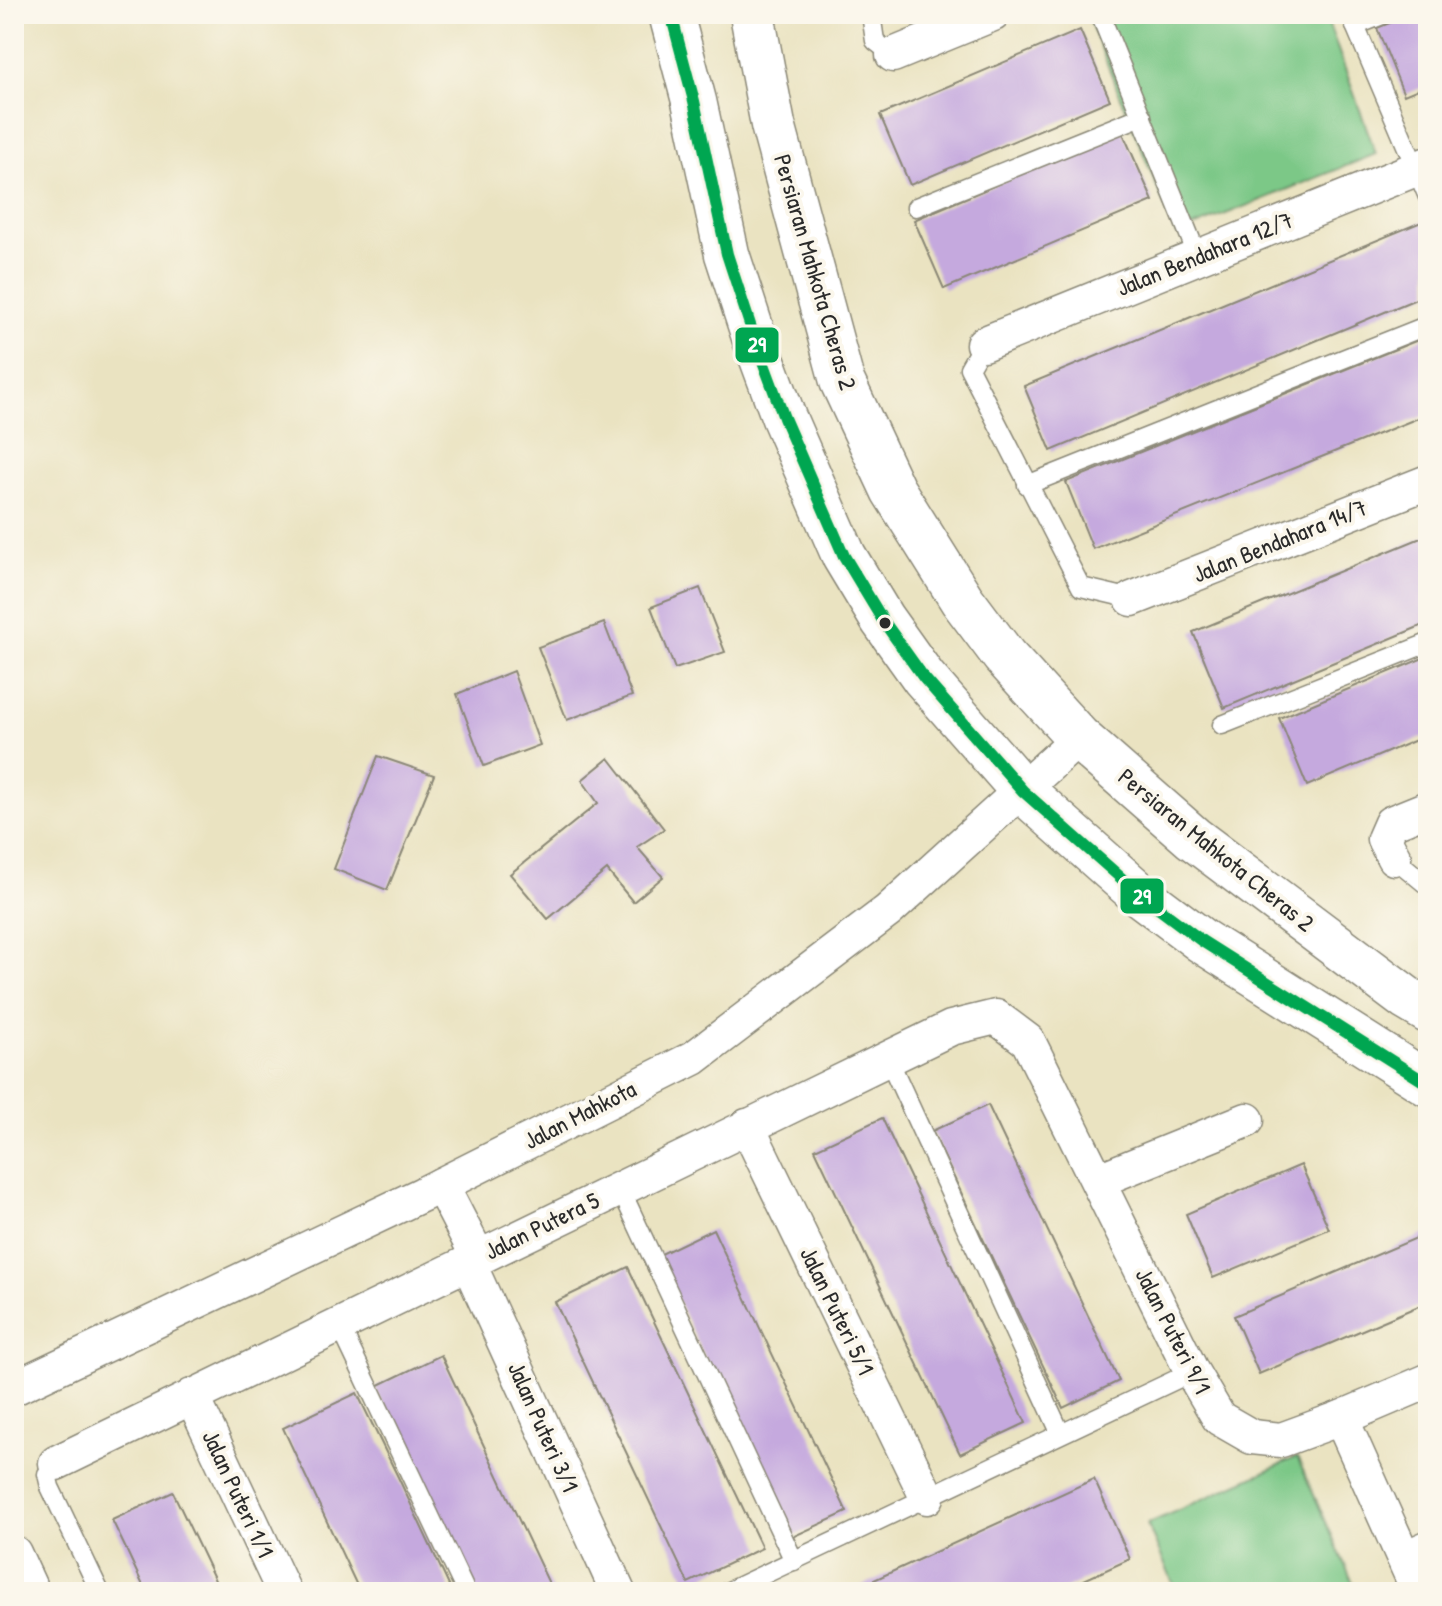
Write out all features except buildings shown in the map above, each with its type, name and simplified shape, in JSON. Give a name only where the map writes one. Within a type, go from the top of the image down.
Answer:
[{"type":"street","points":[[671,14],[694,101],[727,254],[784,418],[844,556],[882,619],[924,678],[1023,791],[1138,893],[1202,941],[1428,1084]]},
{"type":"street","name":"Persiaran Mahkota Cheras 2","points":[[752,14],[773,125],[842,381],[893,490],[962,600],[1004,656],[1079,738],[1193,838],[1406,998],[1428,1011]]},
{"type":"street","points":[[893,55],[993,14]]},
{"type":"street","name":"Jalan Bendahara 12/7","points":[[983,344],[1198,257],[1424,177]]},
{"type":"street","name":"Jalan Bendahara 14/7","points":[[1132,599],[1428,482]]},
{"type":"street","name":"Jalan Mahkota","points":[[14,1388],[432,1190],[694,1058],[888,911],[1079,738]]},
{"type":"street","points":[[1394,858],[1384,839],[1391,823],[1428,808]]},
{"type":"street","name":"Jalan Putera 5","points":[[56,1463],[951,1028],[996,1017],[1028,1041]]},
{"type":"street","name":"Jalan Puteri 9/1","points":[[1028,1041],[1192,1372],[1219,1418],[1252,1437],[1281,1440],[1428,1381]]},
{"type":"street","points":[[1099,1180],[1247,1120]]},
{"type":"street","name":"Jalan Puteri 5/1","points":[[747,1126],[927,1497]]},
{"type":"street","name":"Jalan Puteri 3/1","points":[[432,1190],[468,1262],[618,1592]]},
{"type":"street","name":"Jalan Puteri 1/1","points":[[192,1396],[284,1592]]},
{"type":"street","points":[[1341,1418],[1414,1545],[1419,1592]]},
{"type":"street","points":[[14,1553],[32,1592]]},
{"type":"lane","points":[[871,14],[875,41],[893,55]]},
{"type":"lane","points":[[1100,14],[1198,257]]},
{"type":"lane","points":[[1385,14],[1352,20],[1424,177]]},
{"type":"lane","points":[[916,207],[1142,116]]},
{"type":"lane","points":[[1027,485],[1428,325]]},
{"type":"lane","points":[[983,344],[969,368],[1081,587],[1132,599]]},
{"type":"lane","points":[[1222,725],[1428,643]]},
{"type":"lane","points":[[1394,858],[1428,886]]},
{"type":"lane","points":[[888,1058],[1060,1432]]},
{"type":"lane","points":[[620,1188],[794,1561]]},
{"type":"lane","points":[[339,1324],[466,1592]]},
{"type":"lane","points":[[727,1592],[1192,1372]]},
{"type":"lane","points":[[56,1463],[47,1474],[50,1487],[100,1592]]},
{"type":"green space","points":[[1087,14],[1325,14],[1376,154],[1176,234]]},
{"type":"green space","points":[[1297,1457],[1357,1592],[1177,1592],[1147,1524]]},
{"type":"transit line","name":"29","points":[[671,14],[694,101],[727,254],[754,337],[784,418],[844,556],[882,619],[924,678],[1023,791],[1138,893],[1202,941],[1428,1084]]}]
